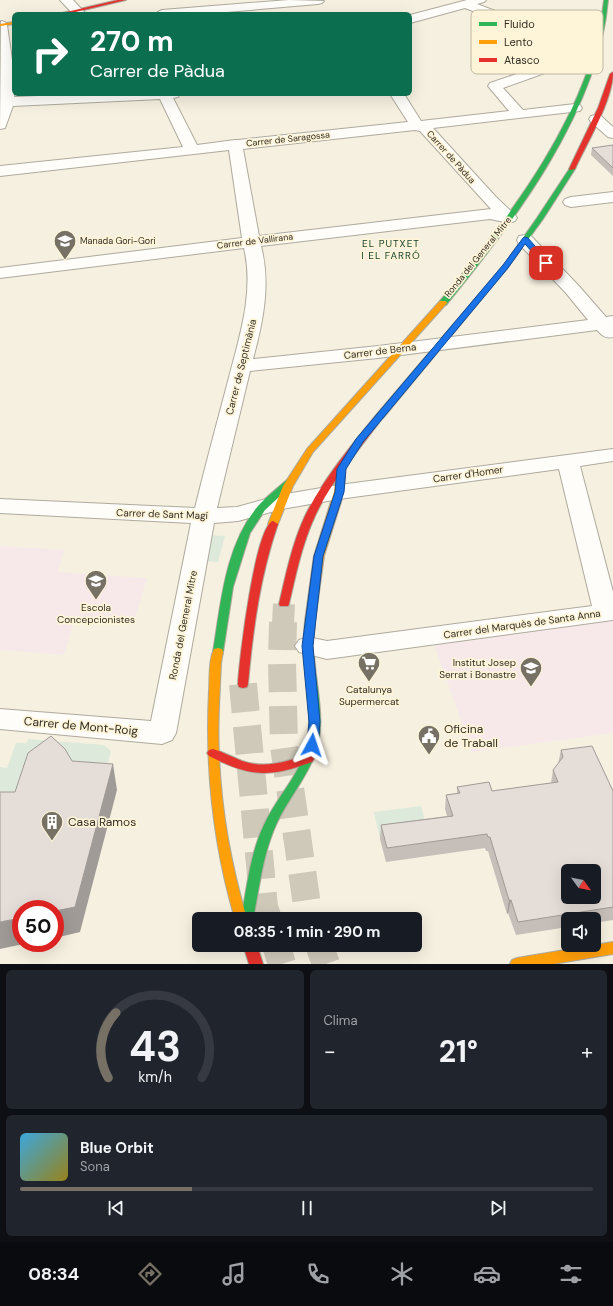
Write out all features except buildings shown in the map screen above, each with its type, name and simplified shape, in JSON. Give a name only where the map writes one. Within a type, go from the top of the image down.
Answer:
[{"type":"main road","points":[[79,12],[124,0]]},
{"type":"main road","name":"Ronda del General Mitre","points":[[603,25],[606,0]]},
{"type":"main road","points":[[0,25],[12,23]]},
{"type":"main road","name":"Ronda del General Mitre","points":[[239,912],[232,891],[219,822],[214,753],[216,662],[228,587],[245,533],[291,481],[305,459],[511,221],[552,154],[575,108],[589,74]]},
{"type":"main road","points":[[248,912],[262,848],[269,825],[308,759],[312,745],[314,722],[308,646],[314,588],[331,493],[341,469],[360,441],[506,266],[523,237],[572,167],[603,111],[613,74]]},
{"type":"main road","points":[[284,604],[296,554],[310,517],[331,493],[341,469]]},
{"type":"main road","name":"Ronda del General Mitre","points":[[244,684],[246,637],[254,588],[271,505],[291,481]]},
{"type":"main road","points":[[214,753],[243,768],[262,771],[276,770],[308,759]]},
{"type":"main road","points":[[517,964],[613,948]]},
{"type":"main road","points":[[252,952],[256,964]]},
{"type":"street","points":[[66,0],[79,12]]},
{"type":"street","points":[[184,12],[318,0],[327,10]]},
{"type":"street","points":[[412,18],[481,0]]},
{"type":"street","points":[[466,4],[482,10]]},
{"type":"street","points":[[0,25],[7,74],[0,125]]},
{"type":"street","points":[[519,114],[495,86],[530,74]]},
{"type":"street","points":[[3,101],[120,96]]},
{"type":"street","points":[[168,96],[192,150]]},
{"type":"street","name":"Carrer de Pàdua","points":[[398,96],[418,126],[425,128],[511,221]]},
{"type":"street","name":"Carrer de Saragossa","points":[[0,171],[575,108]]},
{"type":"street","points":[[603,111],[613,134]]},
{"type":"street","name":"Carrer de Septimània","points":[[204,516],[250,335],[257,295],[255,253],[251,241],[236,144]]},
{"type":"street","points":[[571,202],[613,198]]},
{"type":"street","name":"Carrer de Vallirana","points":[[0,273],[251,241],[459,217],[490,214],[511,221]]},
{"type":"street","points":[[523,237],[537,254],[607,323],[613,338]]},
{"type":"street","name":"Carrer de Berna","points":[[241,366],[440,344],[607,323]]},
{"type":"street","name":"Carrer d'Homer","points":[[331,493],[613,455]]},
{"type":"street","name":"Carrer del Marquès de Santa Anna","points":[[308,646],[327,650],[606,613],[568,461]]},
{"type":"street","name":"Carrer de Sant Magí","points":[[0,506],[204,516],[238,514],[271,505],[331,493]]},
{"type":"street","name":"Ronda del General Mitre","points":[[162,734],[204,516]]},
{"type":"street","name":"Carrer de Mont-Roig","points":[[0,719],[162,734]]},
{"type":"shaded area","points":[[0,546],[64,550],[58,572],[147,578],[133,625],[74,621],[64,655],[0,650]]},
{"type":"shaded area","name":"Institut Josep Serrat i Bonastre","points":[[613,621],[613,733],[472,752],[434,644]]},
{"type":"green space","points":[[208,535],[225,536],[218,562],[202,561]]},
{"type":"green space","points":[[28,739],[104,745],[111,751],[101,788],[0,816],[0,767],[7,768],[16,743],[27,743]]},
{"type":"green space","points":[[421,806],[428,832],[380,839],[374,812]]},
{"type":"tunnel","points":[[283,623],[284,604]]},
{"type":"tunnel","points":[[283,622],[282,661],[284,746],[308,912]]},
{"type":"tunnel","points":[[243,684],[266,912]]},
{"type":"tunnel","points":[[278,952],[282,964]]},
{"type":"tunnel","points":[[322,952],[326,964]]},
{"type":"traffic: fast","points":[[603,26],[606,0]]},
{"type":"traffic: fast","points":[[443,303],[500,231],[535,180],[565,127],[588,74]]},
{"type":"traffic: fast","points":[[380,416],[506,266],[540,219],[572,169]]},
{"type":"traffic: fast","points":[[218,652],[228,587],[245,533],[262,508],[291,481]]},
{"type":"traffic: fast","points":[[248,912],[259,858],[266,834],[275,815],[299,776],[309,756],[312,746],[314,716],[310,666]]},
{"type":"traffic: slow","points":[[0,25],[12,23]]},
{"type":"traffic: slow","points":[[273,524],[288,486],[310,451],[443,303]]},
{"type":"traffic: slow","points":[[310,666],[308,646],[310,621],[319,556],[339,492],[341,469]]},
{"type":"traffic: slow","points":[[218,652],[216,663],[213,731],[214,775],[225,858],[239,912]]},
{"type":"traffic: slow","points":[[517,964],[613,948]]},
{"type":"traffic: jam","points":[[69,12],[124,0]]},
{"type":"traffic: jam","points":[[572,169],[601,108],[613,74]]},
{"type":"traffic: jam","points":[[284,604],[298,548],[310,516],[342,464],[380,416]]},
{"type":"traffic: jam","points":[[243,684],[252,603],[266,544],[273,524]]},
{"type":"traffic: jam","points":[[213,753],[239,765],[260,770],[281,768],[308,759]]},
{"type":"traffic: jam","points":[[252,952],[256,964]]},
{"type":"place","name":"Manada Gori-Gori","points":[[65,260]]},
{"type":"place","name":"Escola Concepcionistes","points":[[96,600]]},
{"type":"place","name":"Catalunya Supermercat","points":[[369,682]]},
{"type":"place","name":"Institut Josep Serrat i Bonastre","points":[[531,688]]},
{"type":"place","name":"Oficina de Traball","points":[[429,756]]},
{"type":"place","name":"Casa Ramos","points":[[52,842]]},
{"type":"district","name":"EL PUTXET I EL FARRÓ","points":[[391,248]]},
{"type":"route","points":[[312,745],[314,722],[308,646],[310,621],[319,556],[325,532],[333,514],[339,492],[341,469],[360,441],[506,266],[525,240],[546,263]]}]
